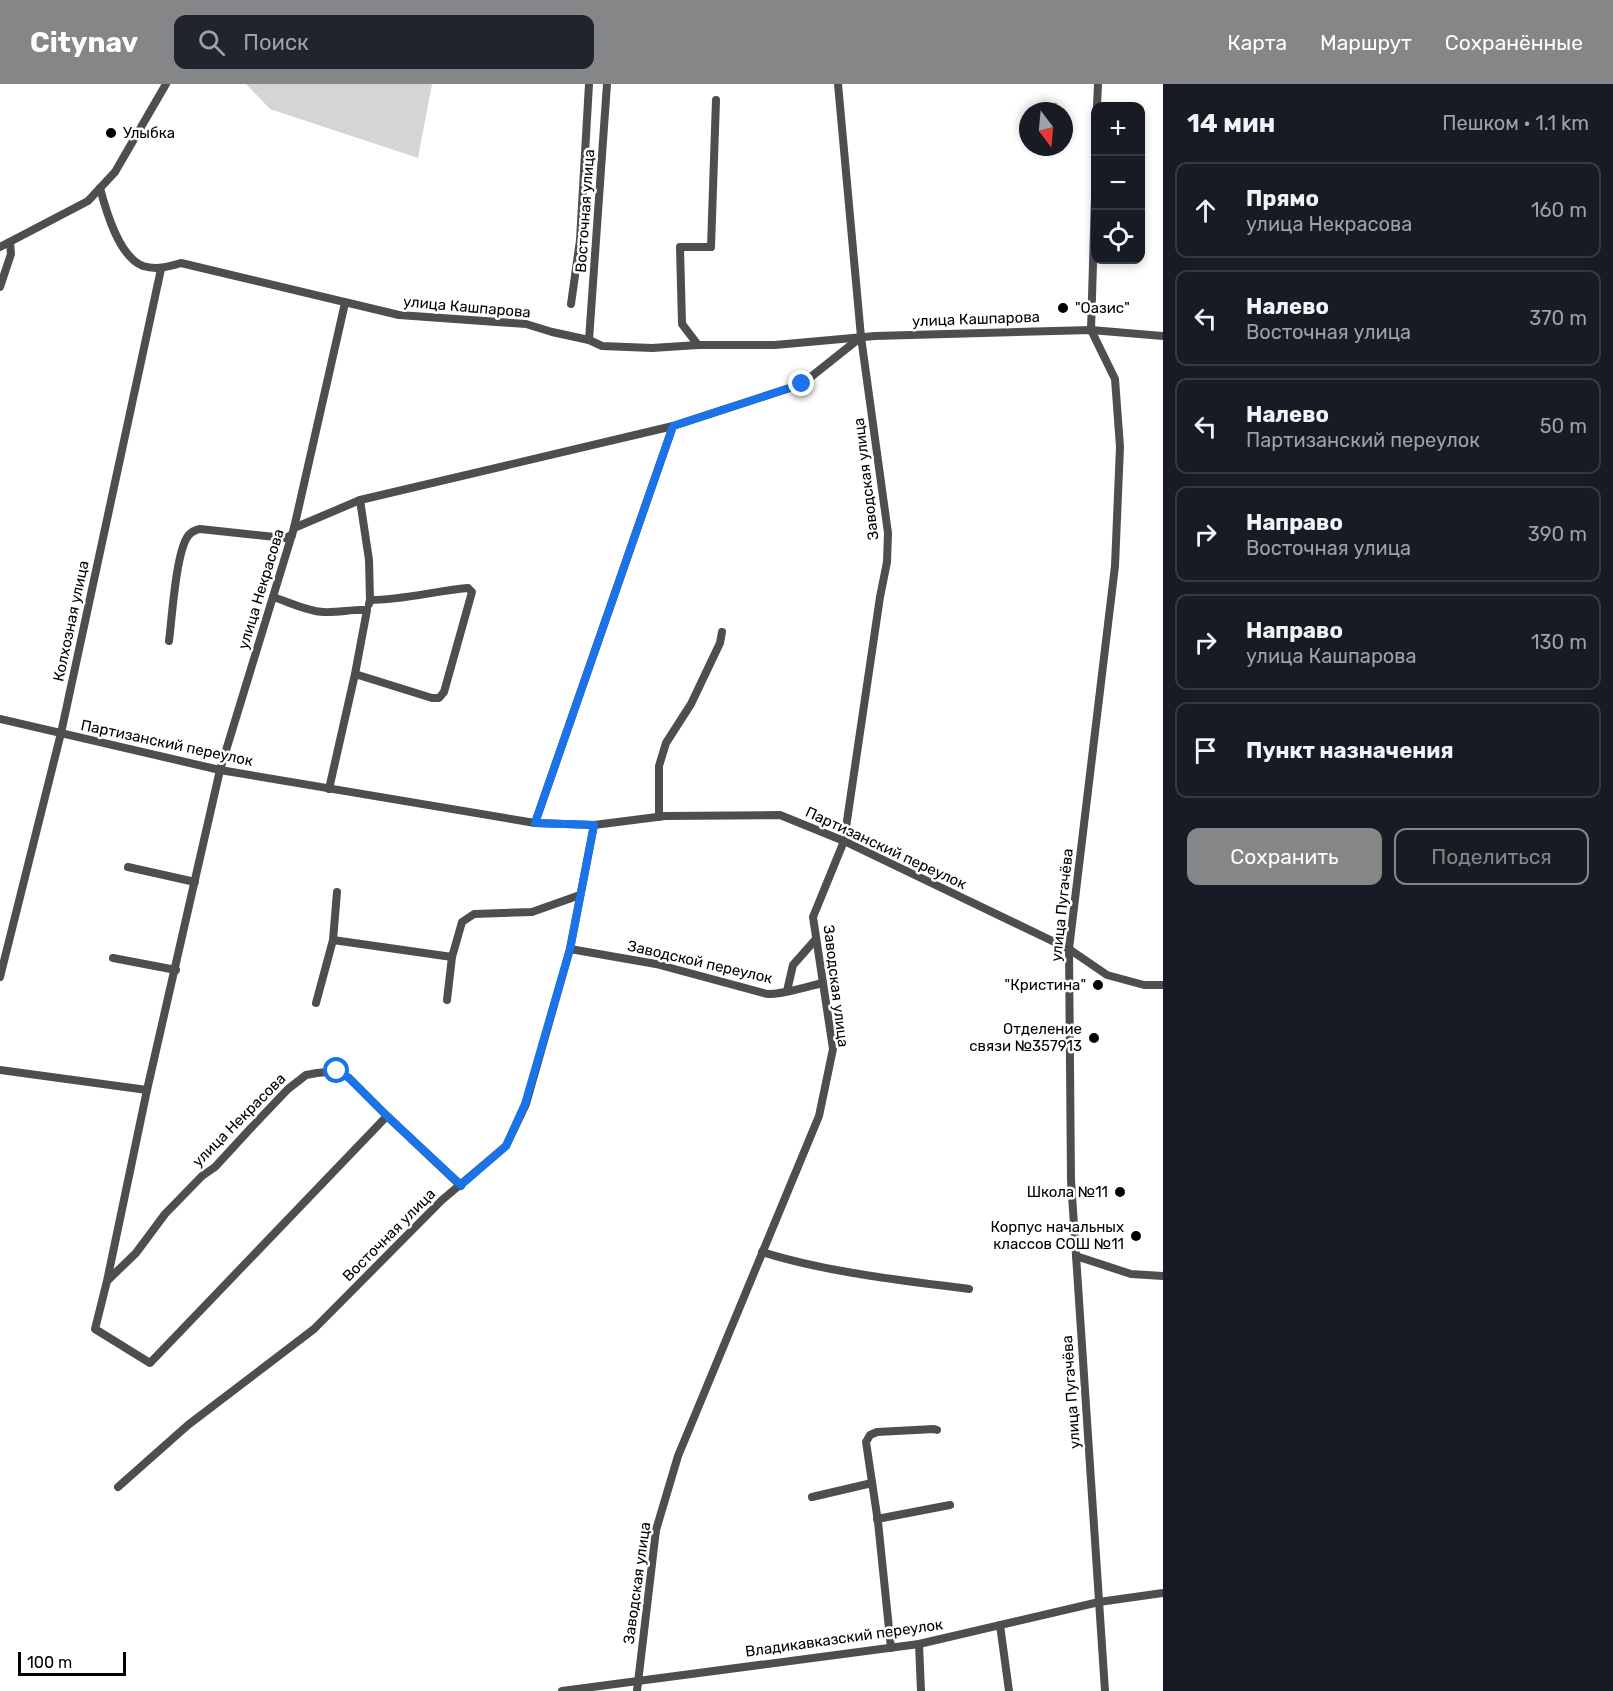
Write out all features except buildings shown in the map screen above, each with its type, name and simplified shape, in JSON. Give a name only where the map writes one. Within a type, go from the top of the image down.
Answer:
[{"type":"street","points":[[0,247],[88,201],[115,172],[166,84]]},
{"type":"street","name":"Восточная улица","points":[[571,304],[580,240],[589,84]]},
{"type":"street","name":"Восточная улица","points":[[589,340],[607,84]]},
{"type":"street","name":"Заводская улица","points":[[637,1691],[656,1530],[678,1456],[819,1116],[833,1048],[813,917],[844,841],[887,562],[888,533],[861,337],[838,84]]},
{"type":"street","points":[[1097,102],[1098,84]]},
{"type":"street","points":[[698,345],[682,324],[680,247],[711,247],[716,100]]},
{"type":"street","points":[[100,188],[105,209],[122,246],[130,257],[142,266],[161,269]]},
{"type":"street","name":"улица Пугачёва","points":[[1094,210],[1091,330],[1115,379],[1120,447],[1115,566],[1069,949],[1071,1180],[1105,1691]]},
{"type":"street","points":[[581,221],[597,232]]},
{"type":"street","points":[[0,287],[11,254],[10,242]]},
{"type":"street","name":"улица Кашпарова","points":[[161,269],[181,264],[399,315],[526,324],[589,340],[602,346],[652,348],[698,345],[775,345],[861,337],[1091,330],[1163,336]]},
{"type":"street","name":"Колхозная улица","points":[[0,977],[60,733],[161,269]]},
{"type":"street","name":"улица Некрасова","points":[[345,303],[293,532],[220,770],[95,1329],[150,1363],[387,1116]]},
{"type":"street","points":[[169,641],[180,552],[184,542],[193,531],[200,529],[285,538],[360,500],[673,426],[802,384],[861,337]]},
{"type":"street","points":[[535,823],[673,426]]},
{"type":"street","points":[[330,789],[370,600],[369,560],[360,500]]},
{"type":"street","points":[[355,674],[432,698],[439,698],[444,692],[472,592],[468,588],[409,598],[370,600]]},
{"type":"street","points":[[273,597],[315,611],[367,610]]},
{"type":"street","points":[[659,817],[659,766],[666,743],[691,704],[720,643],[722,632]]},
{"type":"street","name":"Партизанский переулок","points":[[0,719],[220,770],[535,823],[594,825],[659,817],[780,815],[844,841],[1069,949],[1107,975],[1144,985],[1163,985]]},
{"type":"street","name":"Восточная улица","points":[[117,1487],[188,1425],[314,1329],[442,1200],[506,1146],[525,1104],[570,949],[594,825]]},
{"type":"street","points":[[128,867],[195,882]]},
{"type":"street","points":[[316,1003],[333,940],[337,892]]},
{"type":"street","points":[[447,1000],[452,957],[462,922],[474,914],[532,912],[580,895]]},
{"type":"street","points":[[787,991],[793,965],[816,939]]},
{"type":"street","points":[[333,940],[452,957]]},
{"type":"street","name":"Заводской переулок","points":[[570,949],[656,964],[767,994],[781,994],[823,983]]},
{"type":"street","points":[[113,958],[176,970]]},
{"type":"street","points":[[0,1070],[147,1090]]},
{"type":"street","name":"улица Некрасова","points":[[107,1281],[136,1253],[165,1214],[202,1176],[215,1167],[288,1089],[306,1076],[317,1072],[337,1071],[349,1078],[461,1185]]},
{"type":"street","points":[[762,1252],[793,1262],[868,1275],[969,1288]]},
{"type":"street","points":[[1076,1256],[1131,1275],[1163,1276]]},
{"type":"street","points":[[891,1648],[866,1442],[870,1435],[877,1432],[934,1428],[938,1430]]},
{"type":"street","points":[[812,1497],[872,1483]]},
{"type":"street","points":[[877,1519],[950,1505]]},
{"type":"street","name":"Владикавказский переулок","points":[[562,1691],[919,1644],[1099,1602],[1163,1593]]},
{"type":"street","points":[[1000,1625],[1009,1691]]},
{"type":"street","points":[[919,1644],[921,1691]]},
{"type":"shaded area","points":[[246,84],[432,84],[418,158],[270,109]]},
{"type":"place","name":"Улыбка","points":[[111,133]]},
{"type":"place","name":"\"Оазис\"","points":[[1063,308]]},
{"type":"place","name":"\"Кристина\"","points":[[1098,985]]},
{"type":"place","name":"Отделение связи №357913","points":[[1094,1038]]},
{"type":"place","name":"Школа №11","points":[[1120,1192]]},
{"type":"place","name":"Корпус начальных классов СОШ №11","points":[[1136,1236]]},
{"type":"route","points":[[337,1071],[349,1078],[461,1185],[506,1146],[525,1104],[570,949],[594,825],[535,823],[673,426],[802,384]]}]
